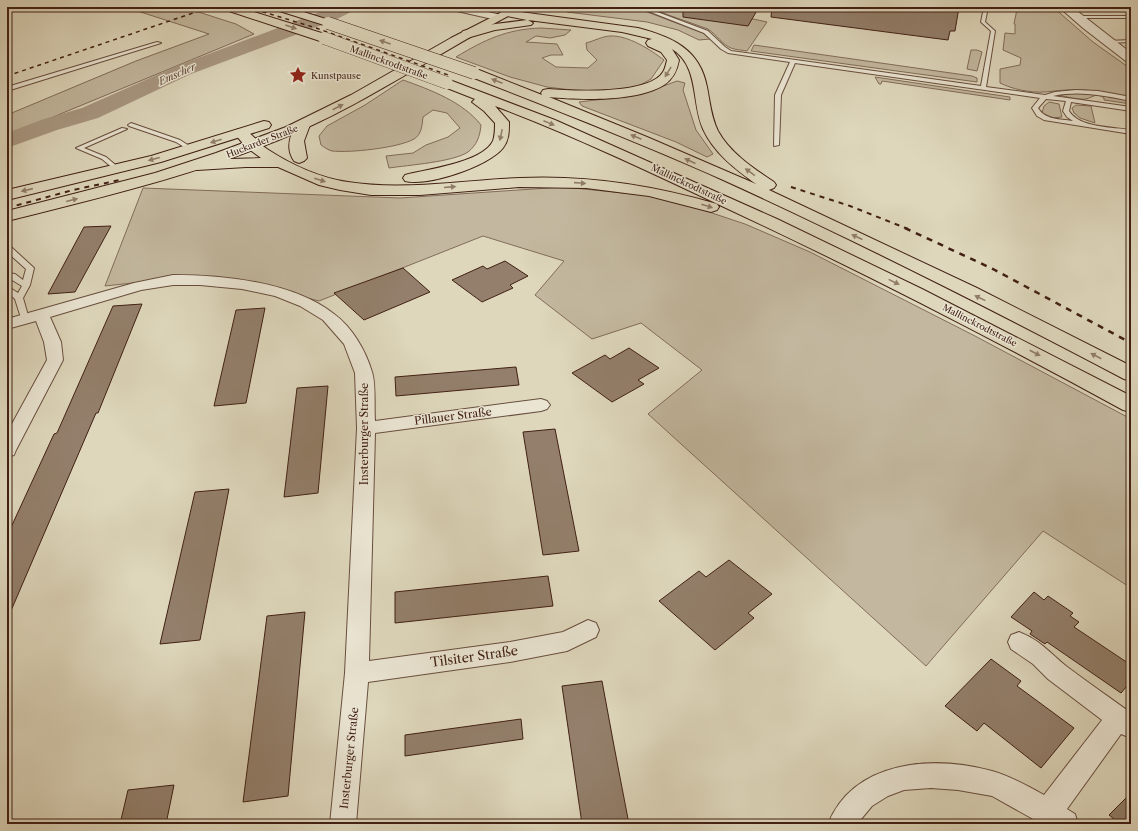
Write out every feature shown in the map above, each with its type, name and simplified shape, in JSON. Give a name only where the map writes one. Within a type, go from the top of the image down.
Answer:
[{"type":"main road","name":"Mallinckrodtstraße","points":[[227,7],[324,38],[447,83],[548,122],[669,175],[777,225],[998,334],[1131,405]]},
{"type":"main road","points":[[529,7],[535,13],[549,19]]},
{"type":"main road","name":"Mallinckrodtstraße","points":[[279,8],[342,27],[474,73],[580,114],[777,199],[900,258],[1131,374]]},
{"type":"main road","points":[[490,11],[636,32],[670,43],[682,51],[690,59],[696,70],[706,120],[722,147],[735,160],[770,186],[777,199]]},
{"type":"main road","points":[[490,11],[530,22],[609,32],[643,39],[664,49],[673,60],[668,76],[661,81],[643,88],[624,92],[607,95],[570,95],[519,90]]},
{"type":"main road","name":"Huckarder Straße","points":[[7,216],[126,186],[197,165],[303,125],[353,100],[466,34],[490,11]]},
{"type":"main road","name":"Huckarder Straße","points":[[304,110],[367,79],[490,11]]},
{"type":"main road","points":[[466,34],[495,27],[530,22]]},
{"type":"main road","points":[[241,133],[266,139],[299,158],[335,173],[352,177],[383,180],[424,177],[475,161],[497,146],[503,135],[502,122],[489,108],[447,83]]},
{"type":"main road","name":"Huckarder Straße","points":[[7,195],[118,169],[191,149],[275,122]]},
{"type":"main road","points":[[299,158],[296,147],[296,139],[303,125]]},
{"type":"main road","points":[[241,133],[251,145],[260,152],[312,177],[334,184],[365,190],[411,191],[543,182],[614,186],[680,198],[746,219],[777,225]]},
{"type":"main road","points":[[197,165],[246,162],[284,164]]},
{"type":"street","points":[[452,7],[490,11],[516,7]]},
{"type":"street","points":[[1065,7],[1107,42],[1131,59]]},
{"type":"street","name":"Insterburger Straße","points":[[24,319],[139,286],[173,280],[200,280],[242,284],[280,293],[305,303],[328,317],[352,343],[364,373],[366,428],[357,673],[343,824]]},
{"type":"street","points":[[7,450],[55,360],[55,351],[50,334],[24,319]]},
{"type":"street","name":"Pillauer Straße","points":[[366,428],[541,405]]},
{"type":"street","name":"Tilsiter Straße","points":[[357,673],[510,652],[567,641],[588,630]]},
{"type":"street","points":[[841,824],[853,807],[866,794],[887,783],[911,775],[950,775],[995,785],[1057,818],[1125,722],[1056,672],[1041,657],[1019,642]]},
{"type":"lane","points":[[640,7],[706,32],[713,36],[720,46],[730,52],[1131,109]]},
{"type":"lane","points":[[983,88],[992,31],[983,22],[986,7]]},
{"type":"lane","points":[[1077,17],[1131,17]]},
{"type":"lane","points":[[1107,42],[1131,40]]},
{"type":"lane","points":[[7,89],[159,43]]},
{"type":"lane","points":[[776,145],[778,95],[793,62]]},
{"type":"lane","points":[[1131,100],[1082,91],[1061,92],[1044,97],[1035,108],[1039,115],[1046,119],[1131,132]]},
{"type":"lane","points":[[1069,101],[1066,111],[1076,122],[1084,125]]},
{"type":"lane","points":[[131,125],[178,141],[191,149]]},
{"type":"lane","points":[[118,169],[104,158],[79,148],[124,129]]},
{"type":"lane","points":[[7,248],[30,268],[26,285],[19,298]]},
{"type":"lane","points":[[7,275],[12,276],[26,285]]},
{"type":"lane","points":[[7,288],[19,298],[24,319]]},
{"type":"shaded area","points":[[125,7],[183,7],[236,24],[254,34],[7,136],[7,115],[136,61],[209,34]]},
{"type":"shaded area","points":[[561,7],[634,7],[703,33],[710,39],[699,40],[678,30],[647,22],[567,12]]},
{"type":"shaded area","points":[[646,7],[698,7],[767,22],[747,51],[728,47],[708,29]]},
{"type":"shaded area","points":[[1016,7],[1053,7],[1093,42],[1131,69],[1131,98],[1105,92],[1085,90],[1045,92],[1027,91],[1016,89],[1000,83],[1000,69],[1020,65],[1021,58],[1003,50],[1005,33],[1015,34],[1014,24],[1017,9]]},
{"type":"shaded area","points":[[541,28],[571,30],[565,35],[550,38],[536,36],[526,42],[557,44],[563,55],[551,55],[542,58],[556,67],[588,68],[597,60],[587,50],[586,43],[610,36],[617,36],[632,41],[653,52],[664,60],[651,79],[642,84],[632,88],[596,93],[547,87],[510,77],[456,57],[476,45],[496,36],[517,31]]},
{"type":"shaded area","points":[[754,45],[972,76],[977,78],[977,82],[751,51]]},
{"type":"shaded area","points":[[971,50],[982,52],[977,71],[967,69]]},
{"type":"shaded area","points":[[875,77],[1010,97],[1010,100],[882,81],[881,84],[879,84]]},
{"type":"shaded area","points":[[403,80],[456,103],[474,117],[481,125],[480,133],[478,140],[468,152],[452,158],[430,163],[389,168],[386,156],[413,153],[426,145],[448,137],[460,128],[447,113],[433,110],[423,117],[419,135],[407,142],[374,149],[350,151],[332,151],[321,145],[319,136],[327,126],[365,105]]},
{"type":"shaded area","points":[[677,81],[685,83],[683,90],[696,130],[713,154],[707,157],[676,142],[582,106],[579,102],[629,96],[650,91]]},
{"type":"shaded area","points":[[1075,93],[1101,95],[1131,101],[1131,104],[1104,100],[1104,98],[1099,95],[1083,99],[1060,95]]},
{"type":"shaded area","points":[[1049,102],[1059,104],[1062,117],[1053,118],[1042,113],[1044,106]]},
{"type":"shaded area","points":[[1076,105],[1091,106],[1095,123],[1080,118],[1074,113],[1072,108]]},
{"type":"shaded area","points":[[563,187],[664,197],[745,224],[810,252],[975,336],[1131,419],[1131,588],[1043,531],[926,666],[648,414],[702,370],[641,323],[592,339],[535,295],[564,261],[483,236],[319,301],[246,282],[179,278],[105,286],[143,188],[400,198]]},
{"type":"building","points":[[683,7],[759,7],[748,26],[683,17]]},
{"type":"building","points":[[772,7],[959,7],[955,31],[950,31],[948,40],[771,17]]},
{"type":"building","points":[[111,226],[75,292],[48,294],[84,227]]},
{"type":"building","points":[[505,261],[528,276],[510,285],[513,288],[482,302],[452,280],[483,266],[487,269]]},
{"type":"building","points":[[403,268],[430,292],[364,320],[334,293]]},
{"type":"building","points":[[142,304],[98,413],[96,413],[7,620],[7,536],[54,434],[57,433],[113,306]]},
{"type":"building","points":[[265,308],[246,403],[214,406],[236,310]]},
{"type":"building","points":[[629,348],[659,368],[638,380],[644,384],[612,402],[572,373],[605,355],[610,359]]},
{"type":"building","points":[[516,367],[519,385],[396,396],[395,377]]},
{"type":"building","points":[[328,386],[318,493],[284,497],[297,388]]},
{"type":"building","points":[[555,429],[579,551],[543,555],[523,432]]},
{"type":"building","points":[[229,489],[200,640],[160,644],[195,492]]},
{"type":"building","points":[[729,560],[772,594],[748,613],[754,618],[715,650],[659,601],[699,571],[706,577]]},
{"type":"building","points":[[548,576],[553,606],[395,623],[395,592]]},
{"type":"building","points":[[1034,592],[1044,600],[1048,596],[1073,613],[1070,616],[1079,622],[1074,627],[1131,665],[1131,681],[1121,693],[1047,642],[1045,644],[1030,634],[1032,631],[1011,617]]},
{"type":"building","points":[[305,612],[288,796],[243,802],[267,616]]},
{"type":"building","points":[[991,659],[1021,681],[1017,686],[1074,728],[1041,768],[984,723],[977,731],[945,706]]},
{"type":"building","points":[[602,681],[629,824],[582,824],[562,686]]},
{"type":"building","points":[[521,719],[523,739],[405,756],[405,735]]},
{"type":"building","points":[[174,785],[166,824],[120,824],[128,790]]},
{"type":"building","points":[[1131,793],[1131,824],[1120,824],[1109,815]]},
{"type":"waterway","name":"Emscher","points":[[7,141],[49,125],[90,113],[184,70],[329,16],[347,7]]},
{"type":"railway","points":[[247,7],[316,28],[451,76]]},
{"type":"railway","points":[[7,76],[199,11]]},
{"type":"railway","points":[[7,208],[73,190],[120,180]]},
{"type":"railway","points":[[791,187],[850,206],[908,229]]},
{"type":"railway","points":[[905,228],[993,269],[1131,343]]},
{"type":"place","name":"Kunstpause","points":[[298,75]]}]
